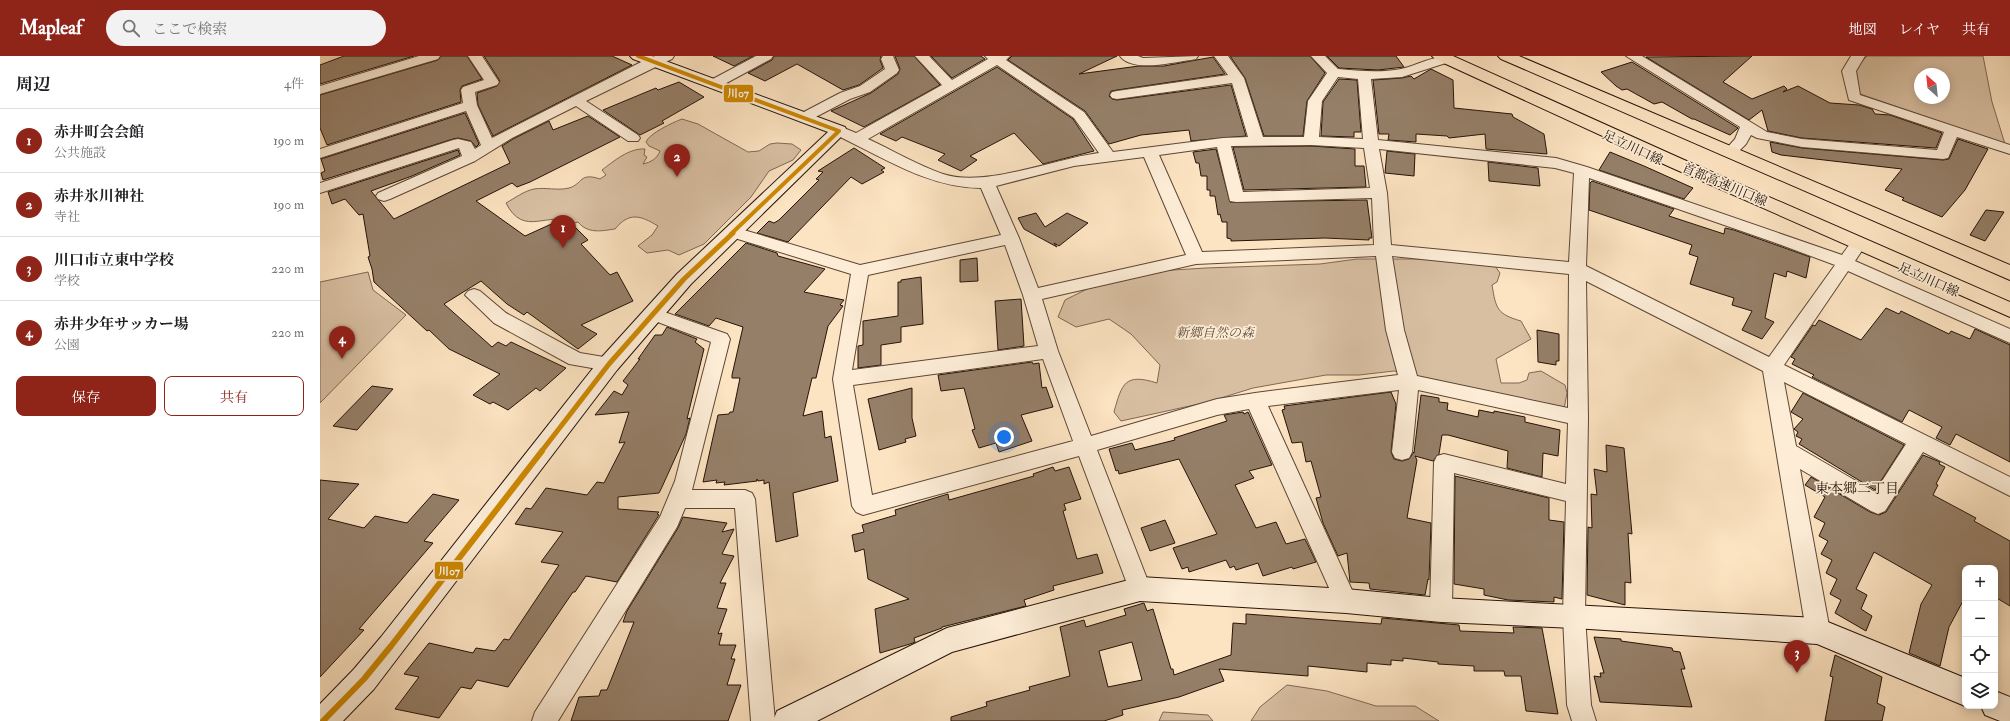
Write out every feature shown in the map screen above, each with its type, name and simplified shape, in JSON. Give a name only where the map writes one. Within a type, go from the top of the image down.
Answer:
[{"type":"highway","points":[[1506,56],[2010,272]]},
{"type":"highway","name":"首都高速川口線","points":[[1438,57],[2010,310]]},
{"type":"highway","points":[[1927,272],[2010,302]]},
{"type":"street","points":[[320,90],[433,56]]},
{"type":"street","points":[[475,56],[492,82],[468,90],[470,105],[489,147]]},
{"type":"street","points":[[384,196],[470,158],[507,135],[576,100],[645,59],[667,56]]},
{"type":"street","points":[[714,84],[766,56]]},
{"type":"street","points":[[922,56],[950,86]]},
{"type":"street","points":[[1127,56],[1141,62],[1167,57],[1191,56]]},
{"type":"street","points":[[1221,56],[1237,78],[1256,142]]},
{"type":"street","points":[[1318,56],[1334,73],[1364,75],[1402,73],[1438,57]]},
{"type":"street","points":[[1514,56],[2010,268]]},
{"type":"street","points":[[1633,56],[1762,135],[1802,143],[1943,155],[1952,132]]},
{"type":"street","points":[[1858,56],[1849,71],[1854,97],[1952,132],[2010,150]]},
{"type":"street","points":[[323,720],[364,679],[609,364],[684,279],[734,232],[848,135],[950,86],[998,57],[1079,115],[1109,157]]},
{"type":"street","name":"足立川口線","points":[[1438,57],[1681,169],[2010,315]]},
{"type":"street","points":[[645,59],[806,117],[939,178],[966,183],[987,183],[1074,161],[1223,142],[1311,141],[1371,145],[1556,163],[1582,170],[1779,238],[1845,263],[2010,336]]},
{"type":"street","points":[[806,117],[845,96],[864,89],[892,70],[888,59]]},
{"type":"street","points":[[1311,141],[1315,101],[1334,73]]},
{"type":"street","points":[[1364,75],[1371,145],[1380,192],[1384,250],[1395,330],[1409,381],[1402,452]]},
{"type":"street","points":[[1117,95],[1237,78]]},
{"type":"street","points":[[576,100],[633,138]]},
{"type":"street","points":[[320,154],[470,105]]},
{"type":"street","points":[[1732,150],[1742,141],[1748,126]]},
{"type":"street","points":[[320,188],[458,142],[466,146],[470,158]]},
{"type":"street","points":[[1223,142],[1236,197],[1380,192]]},
{"type":"street","points":[[1150,152],[1196,258]]},
{"type":"street","points":[[1582,170],[1577,269],[1578,418],[1574,616],[1579,705],[1584,721]]},
{"type":"street","points":[[987,183],[1011,238],[1032,295],[1049,351],[1140,589]]},
{"type":"street","points":[[734,232],[860,271],[1011,238]]},
{"type":"street","points":[[1818,631],[1772,367],[1857,246]]},
{"type":"street","points":[[1032,295],[1196,258],[1384,250],[1577,269],[2010,487]]},
{"type":"street","points":[[860,271],[842,379],[863,506],[1085,446],[1217,407],[1255,400],[1409,381],[1578,418]]},
{"type":"street","points":[[474,295],[500,318],[576,358],[609,364]]},
{"type":"street","points":[[544,721],[669,521],[685,481],[721,338],[653,314]]},
{"type":"street","points":[[842,379],[1049,351]]},
{"type":"street","points":[[1255,400],[1346,601]]},
{"type":"street","points":[[1787,451],[1878,504],[1918,441]]},
{"type":"street","points":[[1441,610],[1444,462],[1576,494]]},
{"type":"street","points":[[679,499],[745,499],[763,721]]},
{"type":"street","points":[[787,721],[947,641],[1140,589],[1346,601],[1441,610],[1574,616],[1818,631],[1962,691]]},
{"type":"street","points":[[1998,706],[2010,711]]},
{"type":"green space","points":[[1867,56],[1983,56],[1992,102],[2005,144],[1860,94],[1854,70]]},
{"type":"green space","points":[[682,119],[698,124],[748,152],[759,151],[770,144],[777,143],[792,144],[801,150],[793,160],[769,171],[751,197],[704,244],[679,255],[668,250],[647,253],[638,246],[652,235],[658,226],[646,219],[635,217],[630,218],[625,220],[615,229],[595,231],[582,226],[578,222],[570,224],[562,220],[554,219],[529,222],[513,214],[506,203],[530,190],[543,188],[565,189],[588,177],[600,179],[606,175],[602,170],[622,156],[639,149],[645,149],[644,155],[647,157],[643,164],[651,161],[660,151],[649,146],[646,142],[648,139],[662,129]]},
{"type":"green space","name":"新郷自然の森","points":[[1357,259],[1435,259],[1495,266],[1500,273],[1497,282],[1492,285],[1497,305],[1502,313],[1521,321],[1531,339],[1496,359],[1501,383],[1519,383],[1527,380],[1529,373],[1541,371],[1565,385],[1567,393],[1564,409],[1394,371],[1359,375],[1326,375],[1253,388],[1208,402],[1121,421],[1114,412],[1123,387],[1131,380],[1138,379],[1157,383],[1160,365],[1131,334],[1109,319],[1076,327],[1058,317],[1065,300],[1099,283],[1157,271],[1320,264]]},
{"type":"green space","points":[[368,272],[373,290],[406,315],[320,403],[320,282]]},
{"type":"green space","points":[[1287,685],[1327,691],[1376,706],[1415,706],[1439,721],[1251,721],[1260,707]]},
{"type":"green space","points":[[1163,712],[1208,715],[1213,721],[1159,721]]},
{"type":"building","points":[[344,56],[414,56],[320,84],[320,65]]},
{"type":"building","points":[[441,56],[467,56],[482,79],[462,86],[460,90],[461,102],[327,145],[320,128],[320,95],[438,60]]},
{"type":"building","points":[[484,56],[612,56],[632,65],[493,136],[478,105],[477,93],[497,86],[500,81]]},
{"type":"building","points":[[713,56],[753,56],[734,66]]},
{"type":"building","points":[[774,56],[881,56],[880,60],[883,68],[859,85],[843,90],[797,64],[765,81],[748,73],[772,60]]},
{"type":"building","points":[[895,56],[914,56],[940,85],[864,127],[831,111],[871,93],[898,74],[900,69]]},
{"type":"building","points":[[931,56],[981,56],[985,59],[952,78]]},
{"type":"building","points":[[1012,56],[1117,56],[1079,74],[1139,66],[1164,66],[1213,57],[1225,74],[1111,91],[1109,96],[1112,99],[1117,100],[1231,85],[1246,136],[1191,141],[1189,130],[1141,135],[1109,144],[1085,111],[1008,60]]},
{"type":"building","points":[[1230,56],[1310,56],[1325,73],[1307,101],[1303,136],[1264,136],[1245,78]]},
{"type":"building","points":[[1327,56],[1396,56],[1404,67],[1378,70],[1339,68]]},
{"type":"building","points":[[1752,56],[1723,82],[1752,99],[1784,86],[1787,89],[1783,92],[1798,86],[1830,103],[1859,105],[1872,109],[1875,114],[1890,115],[1942,133],[1936,148],[1802,138],[1768,131],[1762,110],[1749,120],[1646,57]]},
{"type":"building","points":[[1632,62],[1738,128],[1730,135],[1692,119],[1662,102],[1654,104],[1627,89],[1622,90],[1601,72]]},
{"type":"building","points":[[997,67],[1073,119],[1094,151],[1043,164],[1014,133],[970,156],[977,160],[961,171],[938,160],[945,154],[902,137],[896,141],[880,134]]},
{"type":"building","points":[[1431,69],[1453,80],[1454,108],[1512,114],[1513,117],[1544,134],[1547,154],[1486,149],[1485,134],[1449,138],[1447,136],[1416,134],[1416,142],[1388,140],[1389,134],[1379,134],[1373,80],[1411,76],[1414,79]]},
{"type":"building","points":[[1339,79],[1357,80],[1361,132],[1354,132],[1354,137],[1321,136],[1323,102]]},
{"type":"building","points":[[679,82],[704,97],[662,121],[664,123],[640,135],[603,110],[656,88],[658,90]]},
{"type":"building","points":[[465,113],[479,144],[476,147],[471,141],[458,138],[453,139],[323,180],[321,173],[325,171],[321,159]]},
{"type":"building","points":[[588,116],[620,137],[530,182],[517,187],[512,183],[476,201],[525,236],[558,221],[567,231],[575,227],[588,240],[581,244],[610,275],[617,272],[633,301],[581,325],[597,334],[578,349],[527,312],[524,315],[507,304],[481,281],[444,304],[492,347],[498,342],[506,346],[511,342],[566,368],[540,391],[536,388],[508,410],[493,402],[490,404],[473,395],[500,374],[449,349],[429,330],[427,331],[374,282],[368,257],[370,256],[363,214],[359,215],[345,199],[332,204],[328,192],[458,150],[460,155],[412,176],[371,191],[394,219],[510,163],[502,146],[513,139],[549,121],[553,130]]},
{"type":"building","points":[[1958,139],[1988,149],[1965,190],[1942,217],[1902,200],[1904,198],[1885,190],[1902,169],[1781,155],[1772,152],[1770,142],[1802,148],[1943,160],[1949,159]]},
{"type":"building","points":[[1311,146],[1355,149],[1355,166],[1364,166],[1366,187],[1244,190],[1233,147]]},
{"type":"building","points":[[854,148],[885,168],[881,170],[884,172],[862,184],[851,177],[788,242],[757,233],[769,221],[774,223],[779,220],[819,180],[816,179],[823,172],[818,171]]},
{"type":"building","points":[[1216,149],[1230,202],[1367,200],[1372,238],[1369,238],[1369,240],[1325,238],[1231,241],[1231,239],[1227,238],[1227,222],[1222,222],[1220,214],[1218,215],[1215,196],[1210,196],[1210,190],[1207,190],[1207,176],[1201,176],[1199,163],[1196,163],[1193,152]]},
{"type":"building","points":[[1387,151],[1415,154],[1414,176],[1385,173]]},
{"type":"building","points":[[1610,152],[1693,188],[1684,199],[1599,170]]},
{"type":"building","points":[[1488,162],[1538,168],[1540,186],[1489,181]]},
{"type":"building","points":[[1592,181],[1674,209],[1669,216],[1724,234],[1725,228],[1734,230],[1810,257],[1806,278],[1787,271],[1786,277],[1774,273],[1765,318],[1774,322],[1762,339],[1742,330],[1752,311],[1732,305],[1734,298],[1690,284],[1698,257],[1689,254],[1692,245],[1589,210],[1590,183]]},
{"type":"building","points":[[1986,210],[2004,212],[1985,241],[1970,235]]},
{"type":"building","points":[[1036,213],[1045,227],[1067,213],[1088,223],[1059,246],[1054,243],[1057,247],[1024,229],[1018,218]]},
{"type":"building","points":[[746,243],[777,253],[778,256],[825,269],[804,292],[844,300],[840,305],[843,306],[828,326],[816,378],[812,378],[803,416],[822,411],[825,438],[831,436],[838,481],[793,493],[798,536],[776,542],[769,482],[764,484],[764,480],[758,481],[757,479],[757,481],[724,485],[725,482],[716,483],[717,480],[703,482],[718,415],[733,412],[740,378],[732,378],[732,375],[743,327],[716,318],[709,326],[675,314]]},
{"type":"building","points":[[977,258],[978,281],[960,282],[960,260]]},
{"type":"building","points":[[921,277],[923,324],[901,327],[901,342],[881,345],[881,365],[858,368],[858,346],[863,345],[863,321],[898,316],[898,282],[901,282],[901,280]]},
{"type":"building","points":[[1021,299],[1024,346],[998,350],[995,301]]},
{"type":"building","points":[[1886,308],[1899,314],[1901,311],[1949,334],[1951,331],[1970,339],[1975,329],[2010,345],[2010,462],[1956,434],[1950,445],[1936,438],[1942,427],[1909,410],[1902,422],[1812,377],[1814,375],[1792,364],[1795,359],[1791,357],[1813,325],[1815,326],[1819,320],[1861,340]]},
{"type":"building","points":[[667,327],[697,339],[695,342],[704,349],[687,419],[690,418],[686,434],[659,493],[618,497],[618,509],[659,512],[657,514],[659,515],[617,582],[586,576],[575,592],[573,592],[508,687],[477,680],[471,689],[461,687],[439,718],[395,709],[419,677],[404,674],[429,643],[473,653],[476,648],[495,651],[504,639],[509,640],[559,565],[541,562],[563,532],[515,524],[526,508],[531,509],[546,488],[587,495],[597,482],[604,483],[625,442],[619,443],[629,412],[595,415],[614,391],[622,395],[628,385],[623,381],[640,359],[638,359],[655,335],[662,335]]},
{"type":"building","points":[[1537,330],[1559,334],[1559,361],[1556,361],[1556,365],[1538,362]]},
{"type":"building","points":[[1032,362],[1033,364],[1039,363],[1042,388],[1046,387],[1053,407],[1021,415],[1032,441],[999,452],[996,443],[979,448],[972,430],[975,429],[964,388],[941,391],[938,375]]},
{"type":"building","points":[[372,386],[393,389],[357,430],[333,426]]},
{"type":"building","points":[[912,388],[912,418],[916,436],[905,439],[906,442],[879,450],[868,399]]},
{"type":"building","points":[[1391,392],[1396,404],[1391,452],[1394,459],[1402,461],[1409,459],[1414,453],[1421,395],[1439,398],[1439,402],[1448,403],[1447,410],[1478,417],[1479,410],[1494,413],[1494,411],[1525,417],[1525,422],[1560,430],[1558,456],[1543,453],[1542,477],[1507,468],[1508,451],[1448,435],[1442,435],[1439,454],[1433,461],[1415,456],[1417,460],[1407,518],[1431,523],[1429,580],[1428,579],[1425,595],[1370,589],[1369,583],[1350,582],[1347,553],[1338,556],[1323,523],[1316,498],[1321,497],[1311,461],[1306,462],[1302,442],[1292,443],[1282,410],[1285,409],[1284,406]]},
{"type":"building","points":[[1803,393],[1904,445],[1875,490],[1799,444],[1802,439],[1796,436],[1798,432],[1794,429],[1803,419],[1791,412]]},
{"type":"building","points":[[1243,412],[1244,414],[1248,412],[1272,465],[1249,471],[1254,478],[1235,485],[1256,528],[1276,522],[1286,544],[1305,539],[1316,562],[1293,569],[1292,567],[1263,576],[1258,563],[1236,570],[1234,566],[1230,568],[1226,560],[1189,572],[1188,567],[1182,569],[1173,548],[1217,534],[1179,459],[1119,474],[1118,470],[1116,471],[1109,449],[1132,443],[1135,450],[1175,440],[1174,438],[1227,421],[1224,415]]},
{"type":"building","points":[[1606,445],[1624,448],[1632,534],[1628,533],[1631,583],[1625,582],[1625,605],[1587,595],[1588,527],[1592,528],[1591,494],[1597,495],[1594,469],[1607,472]]},
{"type":"building","points":[[1923,455],[1940,462],[1939,464],[1945,467],[1936,484],[1938,485],[1933,495],[1976,518],[1974,521],[2010,541],[2010,606],[1998,599],[1998,565],[1962,565],[1962,603],[1949,627],[1940,666],[1909,653],[1921,604],[1932,585],[1874,552],[1856,589],[1867,595],[1861,609],[1872,616],[1866,631],[1835,613],[1841,600],[1830,594],[1837,579],[1826,573],[1832,560],[1821,554],[1828,541],[1819,536],[1825,523],[1814,517],[1825,497],[1805,485],[1811,477],[1870,512],[1879,515],[1886,512]]},
{"type":"building","points":[[1053,467],[1055,471],[1069,467],[1081,499],[1064,504],[1066,510],[1063,511],[1077,559],[1097,554],[1103,573],[1053,586],[1054,590],[1024,600],[1026,606],[942,627],[914,638],[915,642],[880,653],[875,609],[909,599],[868,579],[864,549],[855,552],[852,535],[864,532],[862,525],[896,515],[895,510],[948,494],[949,500],[1034,476],[1033,474]]},
{"type":"building","points":[[1455,476],[1549,498],[1549,520],[1564,522],[1562,599],[1554,597],[1554,602],[1508,600],[1484,595],[1484,589],[1454,584]]},
{"type":"building","points":[[320,480],[359,484],[328,519],[364,528],[375,516],[407,523],[433,494],[459,500],[424,541],[433,543],[359,629],[364,630],[320,677]]},
{"type":"building","points":[[683,517],[727,523],[722,532],[734,529],[722,554],[734,556],[720,583],[726,583],[717,608],[727,609],[718,634],[722,633],[719,645],[736,645],[731,659],[735,659],[727,685],[741,685],[728,721],[571,721],[579,697],[599,696],[601,690],[607,690],[634,622],[623,622],[627,611],[678,528]]},
{"type":"building","points":[[1165,520],[1175,543],[1150,551],[1141,528]]},
{"type":"building","points":[[1144,603],[1147,611],[1153,609],[1174,675],[1231,655],[1233,623],[1246,624],[1246,614],[1381,624],[1382,618],[1459,625],[1460,631],[1514,633],[1513,627],[1542,628],[1558,714],[1526,711],[1521,676],[1505,676],[1504,671],[1474,671],[1474,666],[1438,664],[1438,662],[1403,658],[1403,661],[1391,660],[1391,665],[1367,663],[1367,672],[1308,666],[1308,676],[1219,669],[1224,681],[1179,697],[1122,710],[1123,715],[1104,721],[951,721],[951,717],[987,706],[986,702],[1030,690],[1029,687],[1070,676],[1060,627],[1084,620],[1086,627],[1126,615],[1124,609]],"holes":[[[1132,642],[1142,680],[1108,687],[1099,651]]]},
{"type":"building","points":[[1594,637],[1621,639],[1621,641],[1672,648],[1673,651],[1680,652],[1685,669],[1681,669],[1692,707],[1600,702],[1594,676],[1601,677],[1600,673],[1604,673]]},
{"type":"building","points":[[1835,655],[1882,677],[1877,703],[1885,707],[1882,721],[1825,721],[1833,677],[1830,676]]},
{"type":"transit line","name":"川07","points":[[638,56],[839,131]]},
{"type":"transit line","name":"川07","points":[[323,721],[364,679],[391,646],[609,364],[684,279],[839,131]]},
{"type":"place","name":"赤井氷川神社","points":[[677,177]]},
{"type":"place","name":"赤井町会会館","points":[[563,248]]},
{"type":"place","name":"赤井少年サッカー場","points":[[342,359]]},
{"type":"place","name":"川口市立東中学校","points":[[1797,673]]},
{"type":"district","name":"東本郷二丁目","points":[[1857,488]]}]
